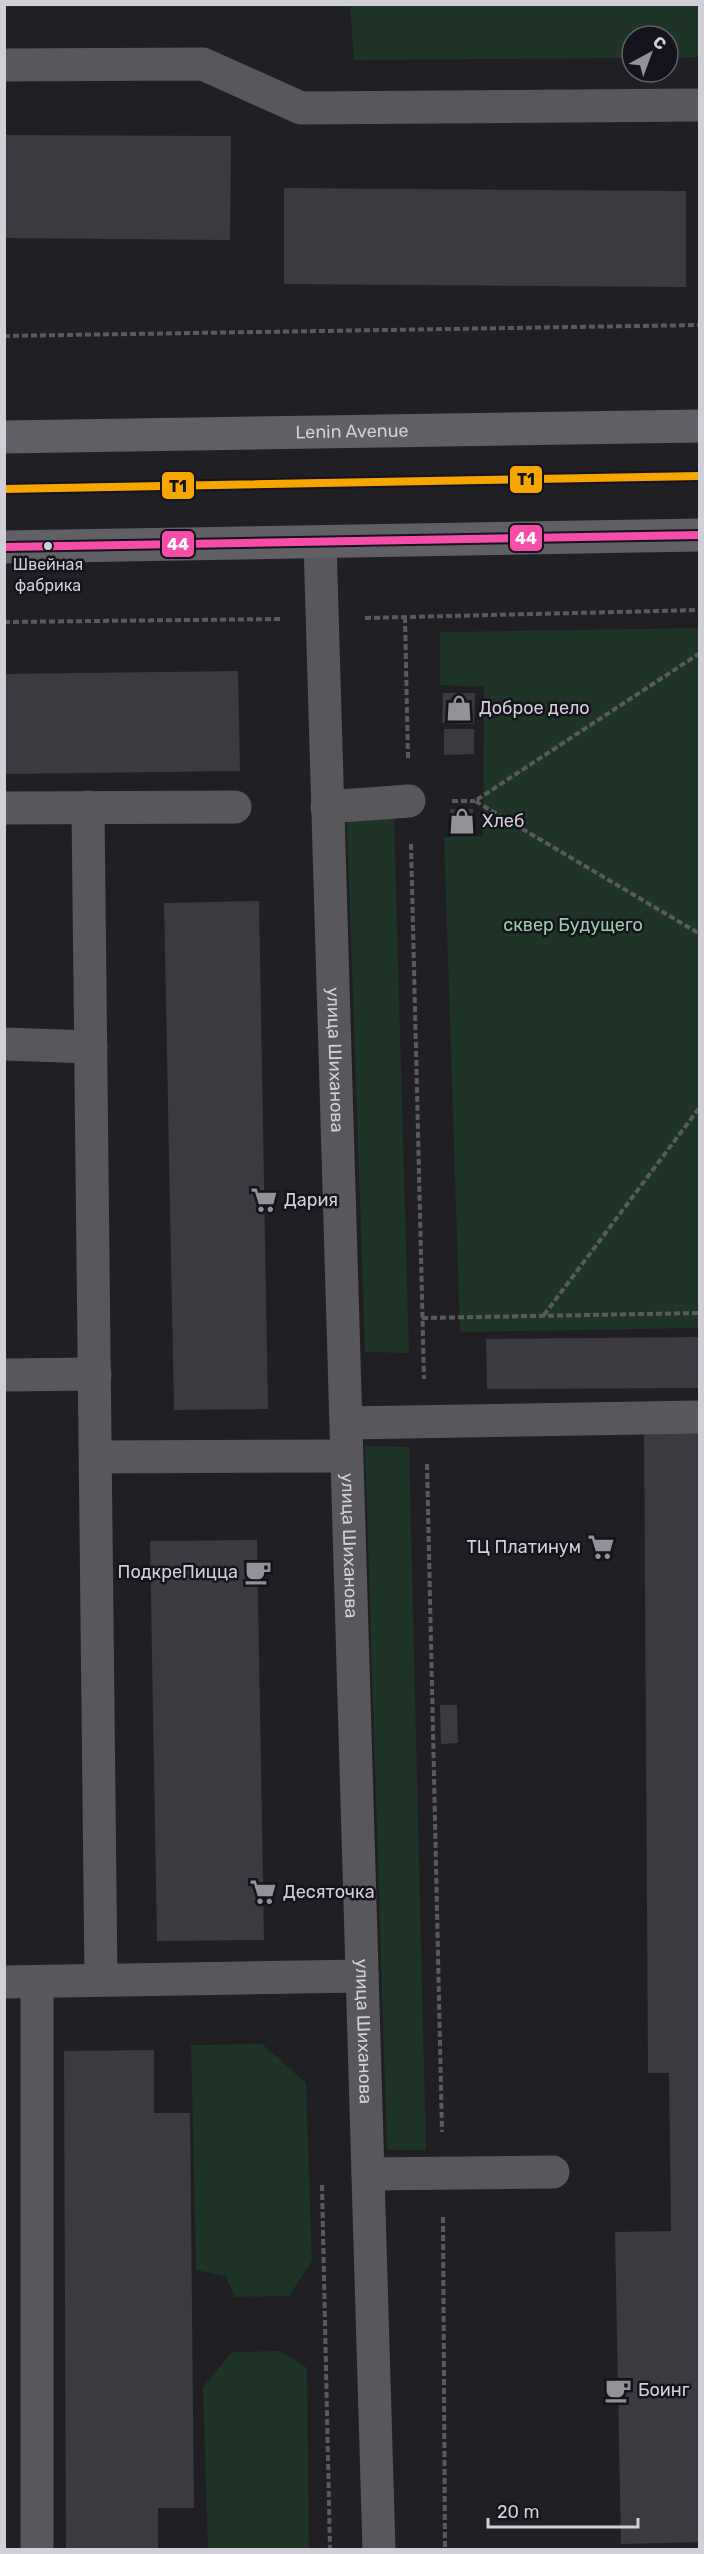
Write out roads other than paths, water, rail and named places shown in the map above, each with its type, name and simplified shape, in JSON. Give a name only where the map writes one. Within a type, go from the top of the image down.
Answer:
[{"type":"highway","name":"Lenin Avenue","points":[[4,437],[699,426]]},
{"type":"highway","points":[[4,547],[699,535]]},
{"type":"street","points":[[4,65],[203,64],[301,108],[699,105]]},
{"type":"street","name":"улица Шиханова","points":[[320,542],[379,2550]]},
{"type":"street","points":[[327,807],[410,801]]},
{"type":"street","points":[[88,807],[101,1980]]},
{"type":"street","points":[[4,808],[236,807]]},
{"type":"street","points":[[4,1044],[91,1047]]},
{"type":"street","points":[[4,1375],[95,1374]]},
{"type":"street","points":[[346,1423],[699,1417]]},
{"type":"street","points":[[96,1457],[346,1456]]},
{"type":"street","points":[[4,1982],[362,1976]]},
{"type":"street","points":[[37,1982],[37,2550]]},
{"type":"street","points":[[368,2174],[553,2172]]},
{"type":"place","name":"Швейная фабрика","points":[[48,546]]},
{"type":"place","name":"Доброе дело","points":[[459,708]]},
{"type":"place","name":"Хлеб","points":[[462,821]]},
{"type":"place","name":"Дария","points":[[264,1200]]},
{"type":"place","name":"ТЦ Платинум","points":[[601,1547]]},
{"type":"place","name":"ПодкреПицца","points":[[258,1572]]},
{"type":"place","name":"Десяточка","points":[[263,1892]]},
{"type":"place","name":"Боинг","points":[[618,2390]]},
{"type":"park label","name":"сквер Будущего","points":[[573,925]]}]
